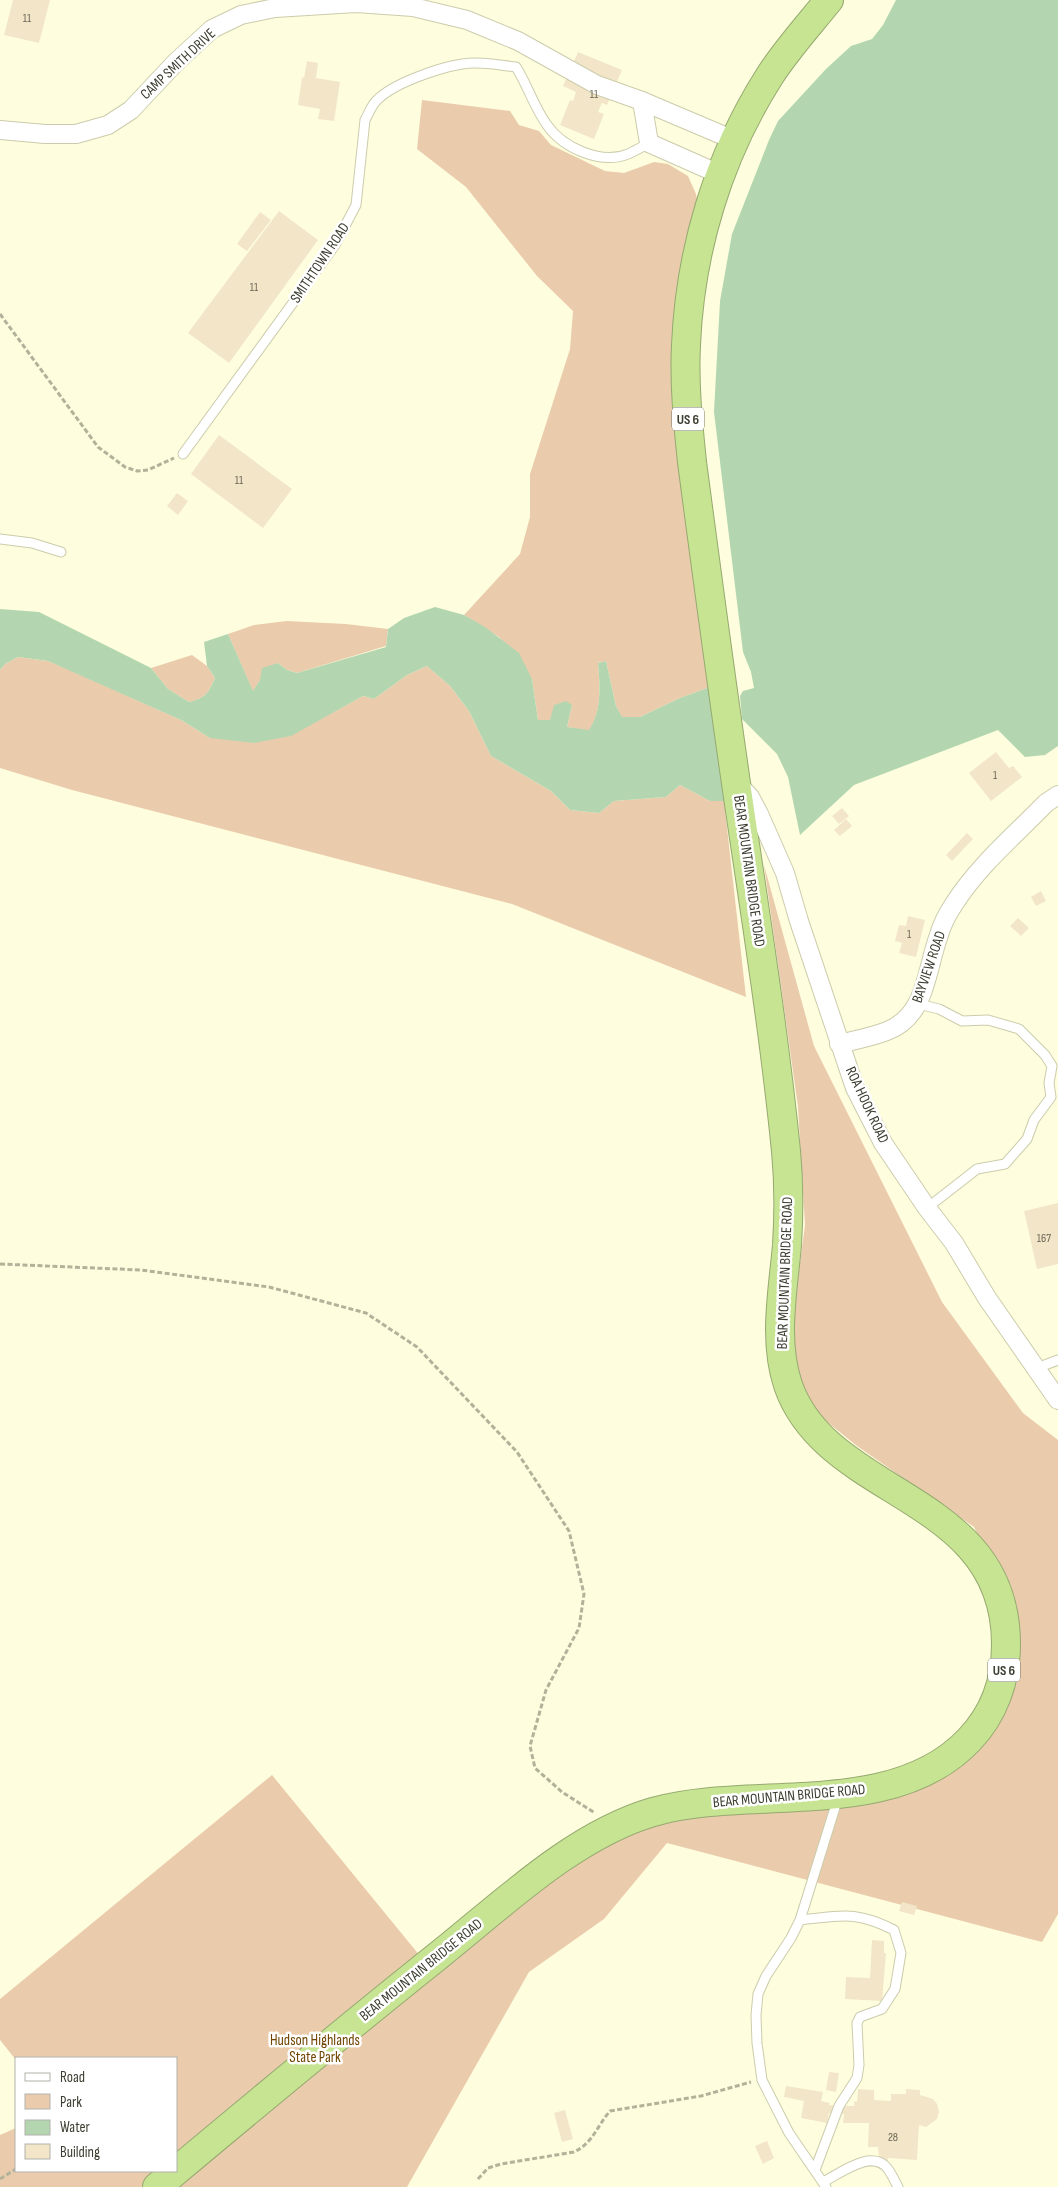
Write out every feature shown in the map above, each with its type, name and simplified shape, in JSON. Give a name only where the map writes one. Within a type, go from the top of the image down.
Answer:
[{"type":"highway","name":"BEAR MOUNTAIN BRIDGE ROAD","points":[[178,2170],[522,1888],[573,1850],[616,1825],[674,1807],[840,1793],[886,1785],[913,1777],[947,1758],[970,1739],[989,1713],[1002,1682],[1005,1665],[1005,1629],[996,1590],[978,1556],[931,1513],[860,1467],[828,1443],[805,1418],[788,1386],[782,1360],[780,1326],[788,1224],[787,1167],[767,1000],[692,462],[686,371],[689,309],[695,272],[709,210],[720,174],[734,140],[770,76],[829,0]]},
{"type":"highway","name":"BEAR MOUNTAIN BRIDGE ROAD","points":[[157,2187],[175,2172]]},
{"type":"street","name":"CAMP SMITH DRIVE","points":[[0,130],[45,134],[76,134],[108,125],[131,110],[176,62],[212,30],[241,14],[312,4],[384,4],[413,7],[467,20],[518,40],[597,86],[642,101],[734,140]]},
{"type":"street","points":[[642,101],[649,143],[720,174]]},
{"type":"street","name":"ROA HOOK ROAD","points":[[736,781],[754,806],[785,874],[855,1088],[883,1143],[927,1208],[954,1242],[987,1298],[1058,1400]]},
{"type":"street","name":"BAYVIEW ROAD","points":[[840,1044],[888,1031],[904,1022],[918,1004],[939,934],[953,906],[967,885],[1046,803],[1058,795]]},
{"type":"lane","name":"SMITHTOWN ROAD","points":[[183,454],[340,237],[356,205],[365,120],[374,104],[389,91],[430,72],[462,64],[490,63],[516,67],[527,84],[546,124],[562,141],[590,154],[608,157],[627,154],[649,143]]},
{"type":"lane","points":[[0,539],[32,543],[61,552]]},
{"type":"lane","points":[[918,1004],[939,1009],[962,1021],[988,1020],[1020,1029],[1045,1055],[1052,1066],[1049,1084],[1051,1097],[1034,1120],[1027,1139],[1005,1164],[977,1169],[927,1208]]},
{"type":"lane","points":[[1036,1368],[1058,1360]]},
{"type":"lane","points":[[840,1793],[800,1920],[791,1938],[766,1976],[758,1994],[756,2014],[757,2043],[762,2080],[789,2133],[825,2185],[863,2162],[876,2160],[887,2168],[898,2187]]},
{"type":"lane","points":[[800,1920],[846,1915],[864,1917],[894,1930],[901,1954],[894,1989],[888,2002],[882,2009],[860,2017],[857,2023],[859,2065],[857,2078],[840,2106],[815,2170]]},
{"type":"path","points":[[0,314],[98,447],[113,459],[137,471],[148,470],[183,454]]},
{"type":"path","points":[[0,1264],[141,1270],[269,1287],[366,1314],[417,1347],[517,1452],[569,1531],[584,1594],[579,1628],[546,1690],[530,1746],[535,1768],[562,1792],[616,1825]]},
{"type":"path","points":[[478,2179],[488,2168],[574,2152],[583,2148],[610,2111],[702,2096],[762,2080]]},
{"type":"path","points":[[0,2178],[15,2170]]},
{"type":"green space","points":[[422,100],[510,111],[519,125],[539,131],[551,145],[605,171],[624,173],[654,162],[668,164],[688,176],[696,194],[699,212],[693,232],[710,687],[680,698],[640,717],[622,718],[616,706],[606,661],[598,663],[598,707],[589,731],[567,727],[572,705],[550,720],[538,720],[532,679],[499,637],[464,615],[520,554],[530,517],[530,474],[570,349],[573,311],[537,276],[466,187],[417,149]]},
{"type":"green space","points":[[287,621],[346,624],[388,629],[386,646],[297,673],[287,670],[278,663],[260,680],[253,692],[228,634],[254,625]]},
{"type":"green space","points":[[192,655],[207,666],[215,678],[206,694],[199,699],[189,702],[168,689],[151,668]]},
{"type":"green space","points":[[18,657],[48,661],[72,671],[181,720],[210,738],[330,714],[363,696],[374,699],[407,675],[427,666],[450,686],[469,711],[491,756],[551,791],[570,810],[599,813],[614,801],[666,797],[680,785],[710,801],[724,801],[746,997],[512,904],[72,790],[0,768],[0,670],[5,664]]},
{"type":"green space","name":"Hudson Highlands State Park","points":[[764,865],[814,1046],[942,1302],[1023,1413],[1058,1440],[1058,1914],[1042,1942],[667,1843],[604,1919],[529,1972],[407,2187],[0,2187],[0,2135],[15,2128],[15,2172],[178,2172],[178,2057],[15,2057],[15,2059],[0,2040],[0,1999],[272,1775],[434,1973],[619,1830],[650,1817],[807,1807],[982,1740],[1011,1603],[974,1527],[857,1446],[816,1413],[796,1369],[793,1317],[805,1225],[798,1107]]},
{"type":"water","points":[[896,0],[1058,0],[1058,746],[1045,755],[1025,757],[998,730],[854,785],[800,835],[788,777],[777,754],[742,719],[740,696],[743,691],[754,688],[751,672],[743,652],[714,412],[720,301],[732,234],[778,121],[826,69],[851,46],[872,39],[883,25]]},
{"type":"water","points":[[435,607],[464,615],[485,627],[519,653],[532,679],[538,720],[550,720],[554,705],[566,701],[572,705],[567,727],[589,730],[598,707],[598,663],[606,661],[616,706],[622,717],[640,717],[680,698],[710,687],[724,801],[710,801],[680,785],[666,797],[614,801],[599,813],[570,810],[551,791],[491,756],[469,711],[450,686],[427,666],[407,675],[374,699],[363,696],[291,736],[254,743],[210,738],[181,720],[48,661],[18,657],[5,664],[0,670],[0,609],[39,612],[151,668],[168,689],[189,702],[199,699],[206,694],[215,678],[207,666],[204,642],[228,634],[253,691],[260,680],[262,668],[278,663],[287,670],[297,673],[386,647],[388,629],[404,618]]},
{"type":"building","points":[[13,0],[50,0],[39,43],[4,35]]},
{"type":"building","points":[[578,52],[622,70],[607,105],[602,103],[598,112],[604,114],[594,139],[560,125],[570,100],[573,101],[576,92],[563,86]]},
{"type":"building","points":[[307,61],[318,63],[316,78],[340,82],[334,121],[318,119],[320,109],[298,105],[302,77],[304,78]]},
{"type":"building","points":[[279,211],[318,240],[229,363],[188,333]]},
{"type":"building","points":[[260,212],[271,220],[247,251],[237,244]]},
{"type":"building","points":[[219,435],[292,489],[263,528],[191,474]]},
{"type":"building","points":[[177,493],[188,501],[178,515],[167,506]]},
{"type":"building","points":[[996,752],[1009,768],[1013,766],[1022,777],[991,801],[969,773]]},
{"type":"building","points":[[842,808],[849,816],[839,824],[832,816]]},
{"type":"building","points":[[846,819],[852,826],[840,836],[834,830]]},
{"type":"building","points":[[967,833],[973,839],[952,861],[946,855]]},
{"type":"building","points":[[1041,891],[1046,901],[1036,906],[1031,897]]},
{"type":"building","points":[[908,916],[925,920],[916,957],[899,953],[902,943],[895,941],[899,925],[906,926]]},
{"type":"building","points":[[1018,918],[1029,928],[1021,936],[1010,926]]},
{"type":"building","points":[[1058,1203],[1058,1264],[1037,1269],[1024,1211]]},
{"type":"building","points":[[902,1902],[917,1906],[914,1915],[899,1911]]},
{"type":"building","points":[[872,1940],[884,1941],[884,1953],[886,1953],[882,2001],[845,1999],[846,1977],[870,1978]]},
{"type":"building","points":[[829,2072],[839,2073],[836,2092],[826,2090]]},
{"type":"building","points":[[786,2086],[823,2092],[821,2101],[830,2103],[829,2105],[841,2106],[854,2106],[854,2101],[857,2102],[858,2089],[874,2090],[874,2100],[891,2101],[891,2094],[906,2094],[906,2089],[920,2090],[920,2095],[933,2099],[939,2111],[937,2119],[926,2127],[919,2125],[917,2160],[888,2158],[887,2169],[880,2168],[878,2147],[868,2147],[869,2123],[843,2123],[844,2114],[829,2113],[827,2123],[801,2118],[804,2101],[784,2097]]},
{"type":"building","points":[[565,2110],[573,2139],[562,2142],[554,2113]]},
{"type":"building","points":[[767,2141],[774,2158],[763,2164],[755,2146]]}]
